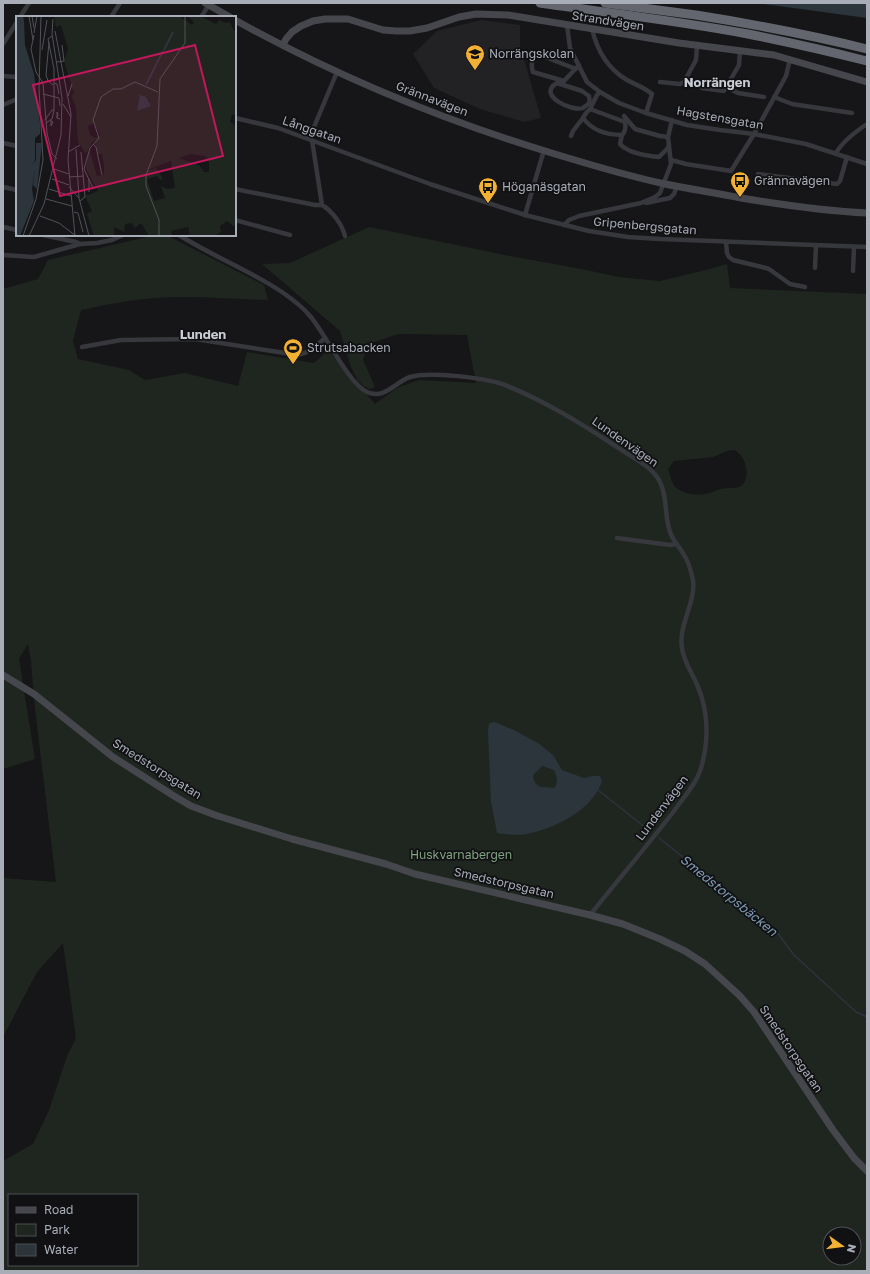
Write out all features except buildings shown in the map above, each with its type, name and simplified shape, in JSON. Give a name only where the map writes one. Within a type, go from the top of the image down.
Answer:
[{"type":"highway","points":[[540,3],[697,25],[834,52],[867,61]]},
{"type":"highway","points":[[604,3],[750,24],[867,49]]},
{"type":"street","points":[[21,16],[29,3]]},
{"type":"street","points":[[112,16],[120,3]]},
{"type":"street","points":[[201,16],[207,4],[228,16]]},
{"type":"street","name":"Strandvägen","points":[[283,45],[292,32],[301,26],[325,18],[348,19],[383,30],[396,31],[427,28],[459,17],[476,14],[508,15],[698,46],[774,55],[867,82]]},
{"type":"street","name":"Grännavägen","points":[[236,21],[337,72],[391,95],[447,117],[588,164],[664,184],[792,206],[867,213]]},
{"type":"street","points":[[3,44],[16,24]]},
{"type":"street","name":"Hagstensgatan","points":[[567,25],[570,48],[577,67],[587,82],[600,92],[624,105],[646,114],[687,125],[754,134],[806,144],[867,164]]},
{"type":"street","points":[[592,29],[601,54],[612,69],[636,85],[642,86],[652,94],[646,114]]},
{"type":"street","points":[[660,82],[680,84],[684,82],[696,60],[698,46]]},
{"type":"street","points":[[702,88],[724,91],[739,65],[740,51]]},
{"type":"street","points":[[540,55],[577,67],[564,81],[533,72],[531,67],[534,56],[540,55]]},
{"type":"street","points":[[671,160],[686,164],[731,171],[754,134],[786,76],[790,59]]},
{"type":"street","points":[[322,205],[310,139],[337,72]]},
{"type":"street","points":[[3,76],[16,77]]},
{"type":"street","points":[[591,106],[588,96],[582,91],[557,83],[552,88],[550,93],[555,100],[568,106],[580,108],[591,106],[604,113],[625,119],[635,129],[668,137]]},
{"type":"street","points":[[726,87],[738,92],[764,97]]},
{"type":"street","points":[[571,136],[591,106],[597,94],[600,92]]},
{"type":"street","points":[[774,97],[792,104],[852,113]]},
{"type":"street","points":[[3,105],[16,99]]},
{"type":"street","points":[[624,105],[626,126],[620,144],[623,148],[640,154],[659,157],[668,148],[669,144]]},
{"type":"street","name":"Långgatan","points":[[236,118],[278,128],[380,165]]},
{"type":"street","points":[[583,118],[586,123],[600,131],[607,134],[622,136]]},
{"type":"street","points":[[564,225],[569,220],[579,216],[641,203],[655,197],[660,193],[671,164],[668,137],[672,120]]},
{"type":"street","points":[[836,153],[840,146],[857,130],[867,124]]},
{"type":"street","points":[[3,143],[16,146]]},
{"type":"street","points":[[525,215],[544,150]]},
{"type":"street","points":[[758,174],[837,184],[840,181],[847,157]]},
{"type":"street","name":"Gripenbergsgatan","points":[[380,165],[488,204],[589,231],[628,237],[660,239],[867,247]]},
{"type":"street","points":[[641,203],[649,203],[670,198],[674,194],[677,186]]},
{"type":"street","points":[[3,187],[16,190]]},
{"type":"street","points":[[236,189],[315,205],[322,205],[328,209],[343,230],[345,236]]},
{"type":"street","points":[[236,220],[290,234]]},
{"type":"street","points":[[3,227],[16,230]]},
{"type":"street","points":[[48,236],[80,244]]},
{"type":"street","points":[[3,255],[34,257],[80,244],[112,240],[121,236]]},
{"type":"street","name":"Lundenvägen","points":[[181,236],[199,247],[263,279],[303,307],[358,386],[363,390],[378,395],[385,393],[410,377],[421,375],[487,380],[509,387],[568,417],[631,456],[653,472],[658,480],[663,491],[668,526],[672,538],[688,563],[693,582],[692,597],[683,628],[681,647],[706,710],[706,735],[703,759],[700,772],[694,785],[655,836],[590,915]]},
{"type":"street","points":[[726,242],[727,253],[733,260],[769,269],[790,284],[805,287]]},
{"type":"street","points":[[815,268],[816,245]]},
{"type":"street","points":[[853,271],[854,247]]},
{"type":"street","points":[[82,347],[122,340],[195,339],[298,355],[304,354],[326,338]]},
{"type":"street","points":[[616,538],[670,545],[676,544]]},
{"type":"street","name":"Smedstorpsgatan","points":[[3,675],[34,694],[113,757],[191,806],[292,839],[386,864],[415,874],[623,924],[685,951],[721,977],[754,1012],[833,1130],[854,1158],[867,1171]]},
{"type":"shaded area","name":"Norrängskolan","points":[[481,20],[520,25],[520,45],[541,118],[524,122],[480,109],[434,88],[413,54],[437,31]]},
{"type":"green space","name":"Huskvarnabergen","points":[[369,227],[619,277],[660,281],[727,264],[730,288],[867,294],[867,1271],[3,1271],[3,1161],[33,1144],[49,1110],[67,1056],[76,1038],[63,943],[37,972],[3,1037],[3,878],[56,882],[28,644],[19,659],[35,759],[3,769],[3,289],[38,279],[48,260],[151,236],[170,237],[264,285],[268,300],[168,297],[126,301],[81,310],[73,341],[78,359],[129,370],[145,380],[185,373],[238,386],[247,352],[314,363],[328,350],[375,404],[397,388],[419,380],[476,383],[467,335],[398,334],[368,344],[363,360],[375,387],[370,389],[358,381],[351,367],[340,331],[262,264],[290,263]],"holes":[[[735,450],[742,457],[746,468],[746,477],[742,485],[735,488],[723,488],[706,494],[688,494],[680,490],[673,484],[668,469],[674,461],[713,457],[727,451]]]},
{"type":"water","points":[[757,3],[867,3],[867,18]]},
{"type":"water","points":[[495,722],[538,743],[553,755],[562,770],[584,778],[600,776],[602,781],[597,791],[590,801],[581,809],[560,823],[523,835],[497,833],[491,801],[488,731],[489,723]],"holes":[[[542,766],[554,770],[557,779],[557,784],[554,788],[540,787],[536,784],[533,775]]]},
{"type":"waterway","name":"Smedstorpsbäcken","points":[[598,790],[651,832]]},
{"type":"waterway","name":"Smedstorpsbäcken","points":[[659,838],[776,931],[794,955],[856,1012],[867,1017]]},
{"type":"place","name":"Norrängskolan","points":[[475,71]]},
{"type":"place","name":"Grännavägen","points":[[740,198]]},
{"type":"place","name":"Höganäsgatan","points":[[488,204]]},
{"type":"place","name":"Strutsabacken","points":[[293,365]]},
{"type":"district","name":"Norrängen","points":[[717,82]]},
{"type":"district","name":"Lunden","points":[[203,334]]}]
